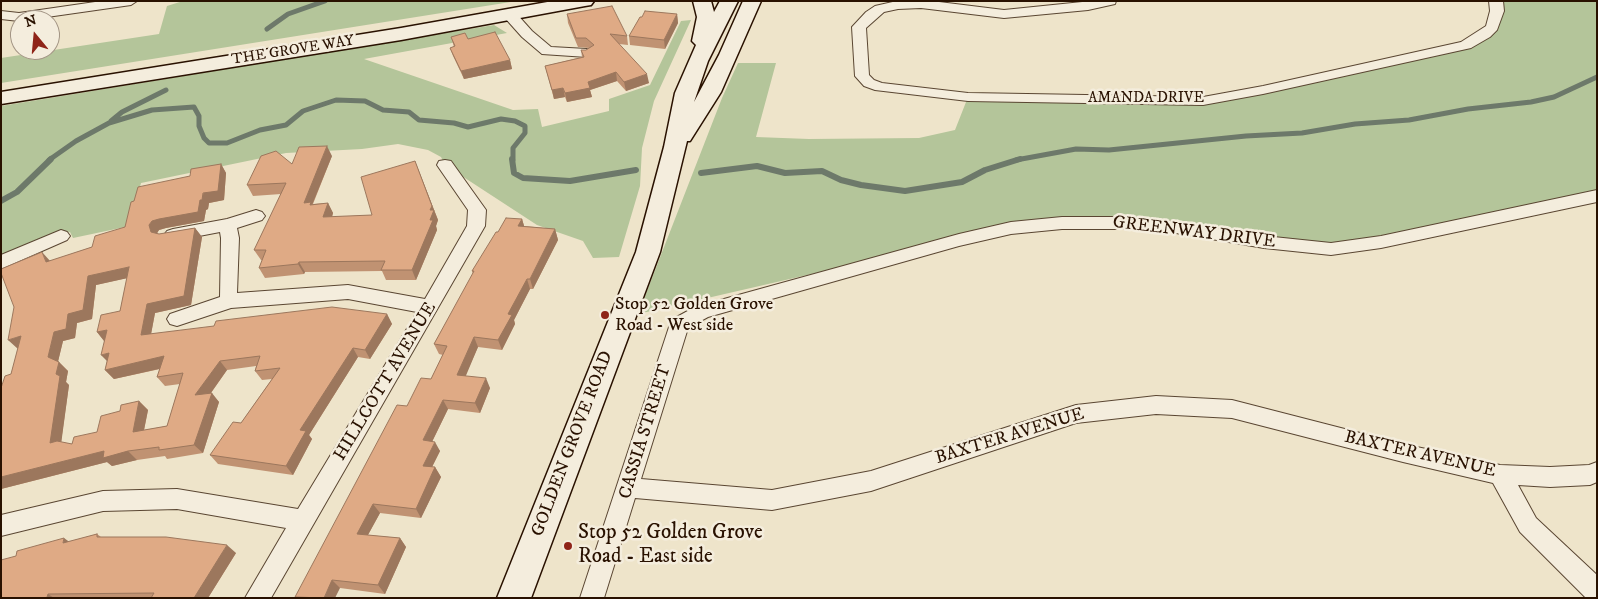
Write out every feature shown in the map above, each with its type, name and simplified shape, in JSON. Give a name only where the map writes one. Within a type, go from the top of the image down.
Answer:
[{"type":"main road","name":"THE GROVE WAY","points":[[1,83],[514,8],[560,6],[585,1]]},
{"type":"main road","points":[[560,6],[594,1]]},
{"type":"main road","points":[[698,61],[706,17],[702,1]]},
{"type":"main road","name":"GOLDEN GROVE ROAD","points":[[514,598],[648,252],[675,147],[685,93],[698,61],[729,1]]},
{"type":"main road","name":"GOLDEN GROVE ROAD","points":[[675,147],[711,92],[752,1]]},
{"type":"main road","name":"THE GROVE WAY","points":[[1,98],[514,8]]},
{"type":"street","points":[[1,15],[19,16],[131,1]]},
{"type":"street","points":[[861,69],[859,27],[870,14],[880,9],[898,5],[921,4],[1004,14],[1088,6],[1110,1]]},
{"type":"street","name":"AMANDA DRIVE","points":[[861,69],[862,76],[870,83],[880,87],[949,95],[1203,101],[1273,88],[1466,45],[1485,34],[1492,27],[1498,11],[1496,1]]},
{"type":"street","points":[[514,8],[527,34],[543,57],[587,53]]},
{"type":"street","name":"HILLCOTT AVENUE","points":[[257,598],[473,233],[478,218],[477,210],[445,165]]},
{"type":"street","name":"GREENWAY DRIVE","points":[[680,324],[702,312],[959,240],[1011,228],[1062,222],[1140,223],[1296,246],[1352,247],[1597,196]]},
{"type":"street","points":[[166,236],[228,225],[256,216]]},
{"type":"street","points":[[228,225],[230,238],[228,292],[230,301]]},
{"type":"street","points":[[1,263],[61,236]]},
{"type":"street","points":[[177,320],[230,301],[348,292],[430,308]]},
{"type":"street","name":"CASSIA STREET","points":[[592,598],[629,488],[680,324]]},
{"type":"street","name":"BAXTER AVENUE","points":[[629,488],[772,500],[871,481],[1076,414],[1156,405],[1232,409],[1403,453],[1500,475],[1550,477],[1590,475],[1597,472]]},
{"type":"street","points":[[1500,475],[1528,525],[1597,592]]},
{"type":"street","points":[[1,526],[103,501],[168,499],[303,520]]},
{"type":"green space","points":[[183,1],[517,1],[1,83],[1,58],[10,57],[10,60],[60,60],[60,49],[159,34],[167,6]]},
{"type":"green space","points":[[1496,1],[1597,1],[1597,195],[1331,249],[1103,222],[959,240],[638,314],[722,98],[738,63],[776,63],[756,137],[809,139],[919,138],[955,130],[968,97],[1203,101],[1466,45],[1485,34]]},
{"type":"green space","points":[[691,20],[654,101],[642,148],[640,186],[619,257],[593,258],[583,241],[537,225],[445,165],[441,157],[428,150],[398,144],[362,149],[286,153],[141,183],[130,226],[73,238],[70,232],[1,263],[1,106],[494,25],[507,33],[364,59],[513,110],[538,109],[542,127],[609,111],[609,99],[650,85],[681,21]]},
{"type":"building","points":[[612,6],[627,36],[610,34],[647,74],[624,82],[616,72],[588,82],[590,88],[565,93],[563,88],[552,90],[545,66],[584,57],[581,50],[586,50],[594,45],[586,38],[576,38],[567,14]]},
{"type":"building","points":[[645,11],[677,14],[664,40],[629,36]]},
{"type":"building","points":[[495,32],[510,60],[461,71],[450,48],[455,46],[451,37],[465,33],[468,39]]},
{"type":"building","points":[[327,146],[304,203],[311,202],[310,205],[328,203],[323,217],[372,215],[361,177],[415,161],[432,206],[430,210],[434,210],[430,220],[433,220],[412,270],[381,270],[385,261],[299,262],[298,264],[259,268],[266,250],[254,250],[286,183],[247,185],[261,156],[276,151],[292,164],[299,147]]},
{"type":"building","points":[[221,164],[218,191],[203,193],[198,212],[159,219],[152,221],[149,225],[151,232],[159,234],[195,228],[184,296],[147,304],[141,335],[214,326],[216,321],[332,307],[387,314],[365,350],[353,348],[300,430],[306,431],[286,466],[210,455],[233,422],[241,423],[280,368],[255,371],[260,356],[220,361],[195,395],[212,393],[194,445],[159,450],[159,447],[128,451],[103,458],[104,451],[1,477],[1,388],[5,376],[11,374],[21,336],[8,340],[14,307],[1,269],[42,252],[46,262],[92,247],[95,236],[125,227],[131,202],[134,201],[138,187],[190,176],[191,169]],"holes":[[[129,267],[120,311],[101,315],[97,332],[107,330],[101,355],[109,353],[105,370],[164,356],[157,377],[183,373],[167,426],[133,432],[139,401],[121,405],[120,411],[101,416],[97,432],[74,437],[72,444],[57,441],[50,443],[60,376],[56,374],[59,362],[48,357],[54,332],[66,329],[68,314],[83,310],[88,276]]]},
{"type":"building","points":[[506,218],[522,219],[518,226],[555,229],[530,279],[527,279],[508,314],[512,315],[498,340],[474,337],[457,375],[486,378],[475,403],[443,400],[423,440],[435,442],[423,466],[435,467],[416,509],[373,504],[357,534],[400,538],[378,585],[332,580],[324,598],[295,597],[397,405],[407,406],[421,378],[431,379],[447,346],[434,344],[474,271],[472,271]]},
{"type":"building","points":[[97,534],[97,537],[166,537],[227,545],[194,598],[151,598],[154,593],[48,594],[46,598],[1,598],[1,560],[16,556],[17,551],[64,538],[63,543]]},
{"type":"waterway","points":[[267,29],[288,14],[325,1]]},
{"type":"waterway","points":[[1018,160],[1076,149],[1109,150],[1246,136],[1302,133],[1355,124],[1409,120],[1468,109],[1531,102],[1554,97],[1597,77]]},
{"type":"waterway","points":[[111,121],[122,112],[166,90]]},
{"type":"waterway","points":[[49,160],[76,141],[109,123],[152,110],[194,107],[199,116],[199,126],[204,138],[209,143],[227,143],[260,130],[286,125],[303,111],[336,100],[365,101],[383,110],[409,112],[419,120],[454,123],[468,127],[501,119],[515,121],[525,126],[525,133],[513,148],[513,160]]},
{"type":"waterway","points":[[1,201],[17,192],[51,159]]},
{"type":"waterway","points":[[512,159],[514,173],[523,178],[570,181],[636,170]]},
{"type":"waterway","points":[[701,173],[757,166],[785,173],[822,171],[841,180],[861,185],[905,191],[962,182],[985,170],[1018,160]]},
{"type":"place","name":"Stop 52 Golden Grove Road - West side","points":[[605,315]]},
{"type":"place","name":"Stop 52 Golden Grove Road - East side","points":[[568,546]]}]
